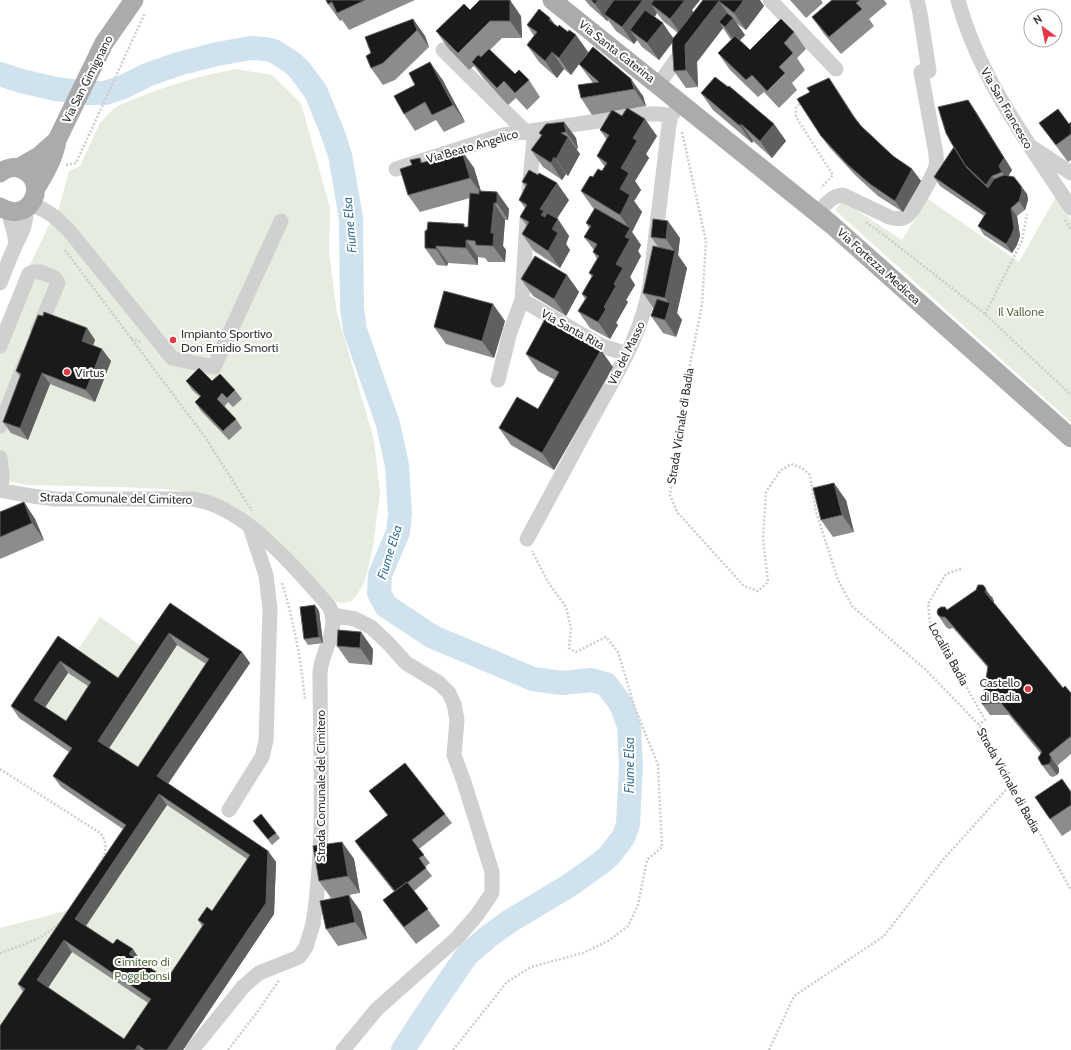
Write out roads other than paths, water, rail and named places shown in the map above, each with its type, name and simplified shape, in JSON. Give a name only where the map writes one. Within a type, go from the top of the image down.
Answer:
[{"type":"main road","name":"Via Santa Caterina","points":[[552,0],[658,85],[676,110]]},
{"type":"main road","name":"Via San Gimignano","points":[[18,204],[48,166],[56,147],[57,140],[104,43],[141,4]]},
{"type":"main road","name":"Via Fortezza Medicea","points":[[676,110],[818,213],[882,268],[1071,438]]},
{"type":"main road","name":"Via San Gimignano","points":[[8,167],[36,158],[57,140]]},
{"type":"main road","name":"Via San Gimignano","points":[[8,167],[28,173],[34,182],[18,204]]},
{"type":"street","points":[[770,0],[836,69]]},
{"type":"street","points":[[818,213],[832,198],[843,195],[889,217],[896,219],[904,218],[911,212],[934,170],[936,154],[921,72],[929,71],[917,0]]},
{"type":"street","name":"Via San Francesco","points":[[958,0],[968,31],[981,63],[1003,104],[1071,208]]},
{"type":"street","points":[[658,85],[696,32]]},
{"type":"street","name":"Via Beato Angelico","points":[[443,50],[530,130],[522,300],[510,332],[498,380]]},
{"type":"street","points":[[530,130],[646,114],[659,114],[676,110]]},
{"type":"street","name":"Via del Masso","points":[[527,539],[638,332],[648,298],[676,110]]},
{"type":"street","name":"Via Beato Angelico","points":[[396,169],[496,137],[530,130]]},
{"type":"street","points":[[1028,144],[1071,173]]},
{"type":"street","points":[[0,283],[16,244],[14,232],[18,204],[42,209],[58,220],[71,233],[172,358],[214,367],[281,221]]},
{"type":"street","points":[[0,346],[29,274],[37,271],[55,278],[58,283],[0,426]]},
{"type":"street","name":"Via Santa Rita","points":[[522,300],[602,346],[627,354]]},
{"type":"street","points":[[0,458],[2,475],[1,490]]},
{"type":"street","name":"Strada Comunale del Cimitero","points":[[1,490],[56,499],[193,499],[205,501],[251,519],[329,606],[333,615],[332,629],[329,642],[323,656],[320,672],[322,803],[319,882],[313,924],[307,944],[302,955],[292,961],[252,978],[192,1050]]},
{"type":"street","points":[[229,810],[259,762],[264,752],[266,741],[270,609],[266,575],[251,519]]},
{"type":"street","points":[[333,615],[355,619],[371,627],[406,663],[439,683],[449,693],[454,704],[457,720],[454,755],[492,872],[492,893],[477,915],[457,938],[377,1009],[343,1050]]},
{"type":"waterway","name":"Fiume Elsa","points":[[0,74],[21,81],[56,89],[87,93],[105,93],[123,87],[147,75],[178,64],[217,54],[251,48],[274,51],[299,69],[316,92],[340,155],[351,218],[352,308],[355,330],[388,424],[397,465],[400,514],[398,532],[380,575],[379,593],[386,606],[433,637],[533,679],[562,683],[591,680],[606,684],[621,704],[629,726],[631,767],[628,824],[624,836],[609,856],[598,865],[570,885],[510,921],[489,936],[467,955],[403,1050]]},
{"type":"place","name":"Impianto Sportivo Don Emidio Smorti","points":[[173,340]]},
{"type":"place","name":"Virtus","points":[[67,372]]},
{"type":"place","name":"Castello di Badia","points":[[1028,689]]},
{"type":"park label","name":"Il Vallone","points":[[1021,311]]},
{"type":"park label","name":"Cimitero di Poggibonsi","points":[[142,968]]}]
